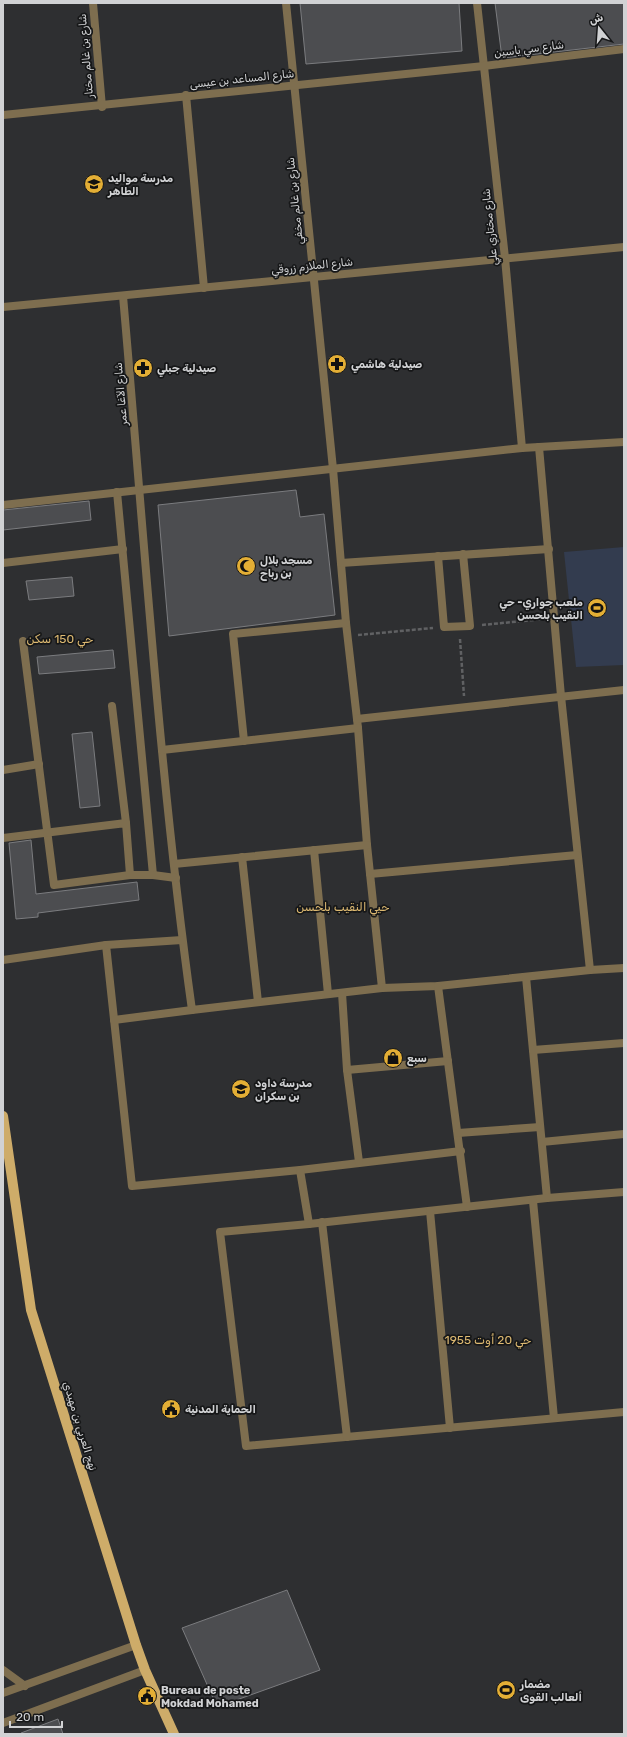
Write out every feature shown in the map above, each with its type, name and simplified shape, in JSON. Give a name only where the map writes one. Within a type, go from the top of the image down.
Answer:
[{"type":"main road","name":"نهج العربي بن مهيدي","points":[[3,1116],[31,1310],[136,1645],[145,1670],[174,1734]]},
{"type":"street","name":"شارع بن غالم مختار","points":[[93,3],[102,106]]},
{"type":"street","name":"شارع بن غالم مخفي","points":[[286,3],[333,470],[346,623],[358,728],[367,845],[382,988]]},
{"type":"street","name":"شارع مختاري علي","points":[[477,3],[505,258],[522,448]]},
{"type":"street","name":"شارع سي ياسين","points":[[484,66],[624,49]]},
{"type":"street","name":"شارع المساعد بن عيسى","points":[[3,115],[102,106],[186,95],[484,66]]},
{"type":"street","points":[[186,95],[204,288]]},
{"type":"street","name":"شارع الملازم زروقي","points":[[3,308],[624,247]]},
{"type":"street","name":"شارع الآغا عمر","points":[[123,296],[162,750],[182,940],[192,1010]]},
{"type":"street","points":[[3,504],[333,470],[522,448],[624,442]]},
{"type":"street","points":[[539,447],[561,696],[590,970]]},
{"type":"street","points":[[117,492],[153,875]]},
{"type":"street","points":[[3,563],[123,549]]},
{"type":"street","points":[[341,563],[549,549]]},
{"type":"street","points":[[438,556],[444,627],[470,626],[463,554]]},
{"type":"street","points":[[244,741],[233,634],[346,623]]},
{"type":"street","points":[[23,641],[46,832],[54,885],[130,876],[153,875],[176,878]]},
{"type":"street","points":[[357,719],[624,690]]},
{"type":"street","points":[[112,706],[126,823],[130,876]]},
{"type":"street","points":[[162,750],[358,728]]},
{"type":"street","points":[[3,770],[39,764]]},
{"type":"street","points":[[3,838],[126,823]]},
{"type":"street","points":[[174,864],[367,845]]},
{"type":"street","points":[[314,850],[328,994]]},
{"type":"street","points":[[370,874],[577,855]]},
{"type":"street","points":[[242,857],[258,1002]]},
{"type":"street","points":[[3,960],[106,945],[182,940]]},
{"type":"street","points":[[106,945],[132,1186],[300,1170],[461,1151]]},
{"type":"street","points":[[114,1020],[382,988],[438,986],[590,970],[624,969]]},
{"type":"street","points":[[526,977],[547,1198]]},
{"type":"street","points":[[438,986],[468,1207]]},
{"type":"street","points":[[342,993],[347,1070],[359,1162]]},
{"type":"street","points":[[533,1050],[624,1043]]},
{"type":"street","points":[[347,1070],[448,1061]]},
{"type":"street","points":[[458,1134],[540,1127]]},
{"type":"street","points":[[542,1142],[624,1134]]},
{"type":"street","points":[[300,1170],[309,1224]]},
{"type":"street","points":[[624,1192],[547,1198],[533,1201],[220,1232],[246,1446],[624,1412]]},
{"type":"street","points":[[533,1201],[554,1418]]},
{"type":"street","points":[[430,1211],[450,1428]]},
{"type":"street","points":[[322,1222],[347,1437]]},
{"type":"street","points":[[3,1693],[136,1645]]},
{"type":"street","points":[[3,1670],[25,1686]]},
{"type":"street","points":[[3,1723],[145,1670]]},
{"type":"path","points":[[470,626],[554,618]]},
{"type":"path","points":[[459,626],[464,696]]},
{"type":"path","points":[[348,636],[449,627]]},
{"type":"shaded area","name":"ملعب جواري- حي النقيب بلحسن","points":[[624,547],[624,665],[576,667],[564,552]]},
{"type":"building","points":[[300,3],[459,3],[462,51],[306,64]]},
{"type":"building","points":[[495,3],[624,3],[624,44],[502,58]]},
{"type":"building","name":"مسجد بلال بن رباح","points":[[296,490],[300,517],[324,514],[335,615],[169,636],[158,505]]},
{"type":"building","points":[[89,501],[91,520],[3,530],[3,510]]},
{"type":"building","points":[[72,577],[74,596],[29,600],[26,581]]},
{"type":"building","points":[[113,650],[115,668],[39,674],[37,657]]},
{"type":"building","points":[[92,732],[100,806],[80,808],[72,734]]},
{"type":"building","points":[[31,840],[36,894],[137,882],[139,900],[38,913],[38,917],[16,919],[9,843]]},
{"type":"building","points":[[287,1590],[320,1670],[217,1707],[182,1628]]},
{"type":"building","points":[[58,1719],[63,1734],[21,1734],[21,1733]]},
{"type":"place","name":"مدرسة مواليد الطاهر","points":[[94,184]]},
{"type":"place","name":"صيدلية هاشمي","points":[[337,364]]},
{"type":"place","name":"صيدلية جبلي","points":[[143,368]]},
{"type":"place","name":"مسجد بلال بن رباح","points":[[246,566]]},
{"type":"place","name":"ملعب جواري- حي النقيب بلحسن","points":[[597,608]]},
{"type":"place","name":"سبع","points":[[393,1058]]},
{"type":"place","name":"مدرسة داود بن سكران","points":[[241,1089]]},
{"type":"place","name":"الحماية المدنية","points":[[171,1409]]},
{"type":"place","name":"مضمار ألعالب القوى","points":[[506,1690]]},
{"type":"place","name":"Bureau de poste Mokdad Mohamed","points":[[147,1696]]},
{"type":"district","name":"حي 150 سكن","points":[[60,639]]},
{"type":"district","name":"حيي النقيب بلحسن","points":[[343,907]]},
{"type":"district","name":"حي 20 أوت 1955","points":[[488,1340]]}]
